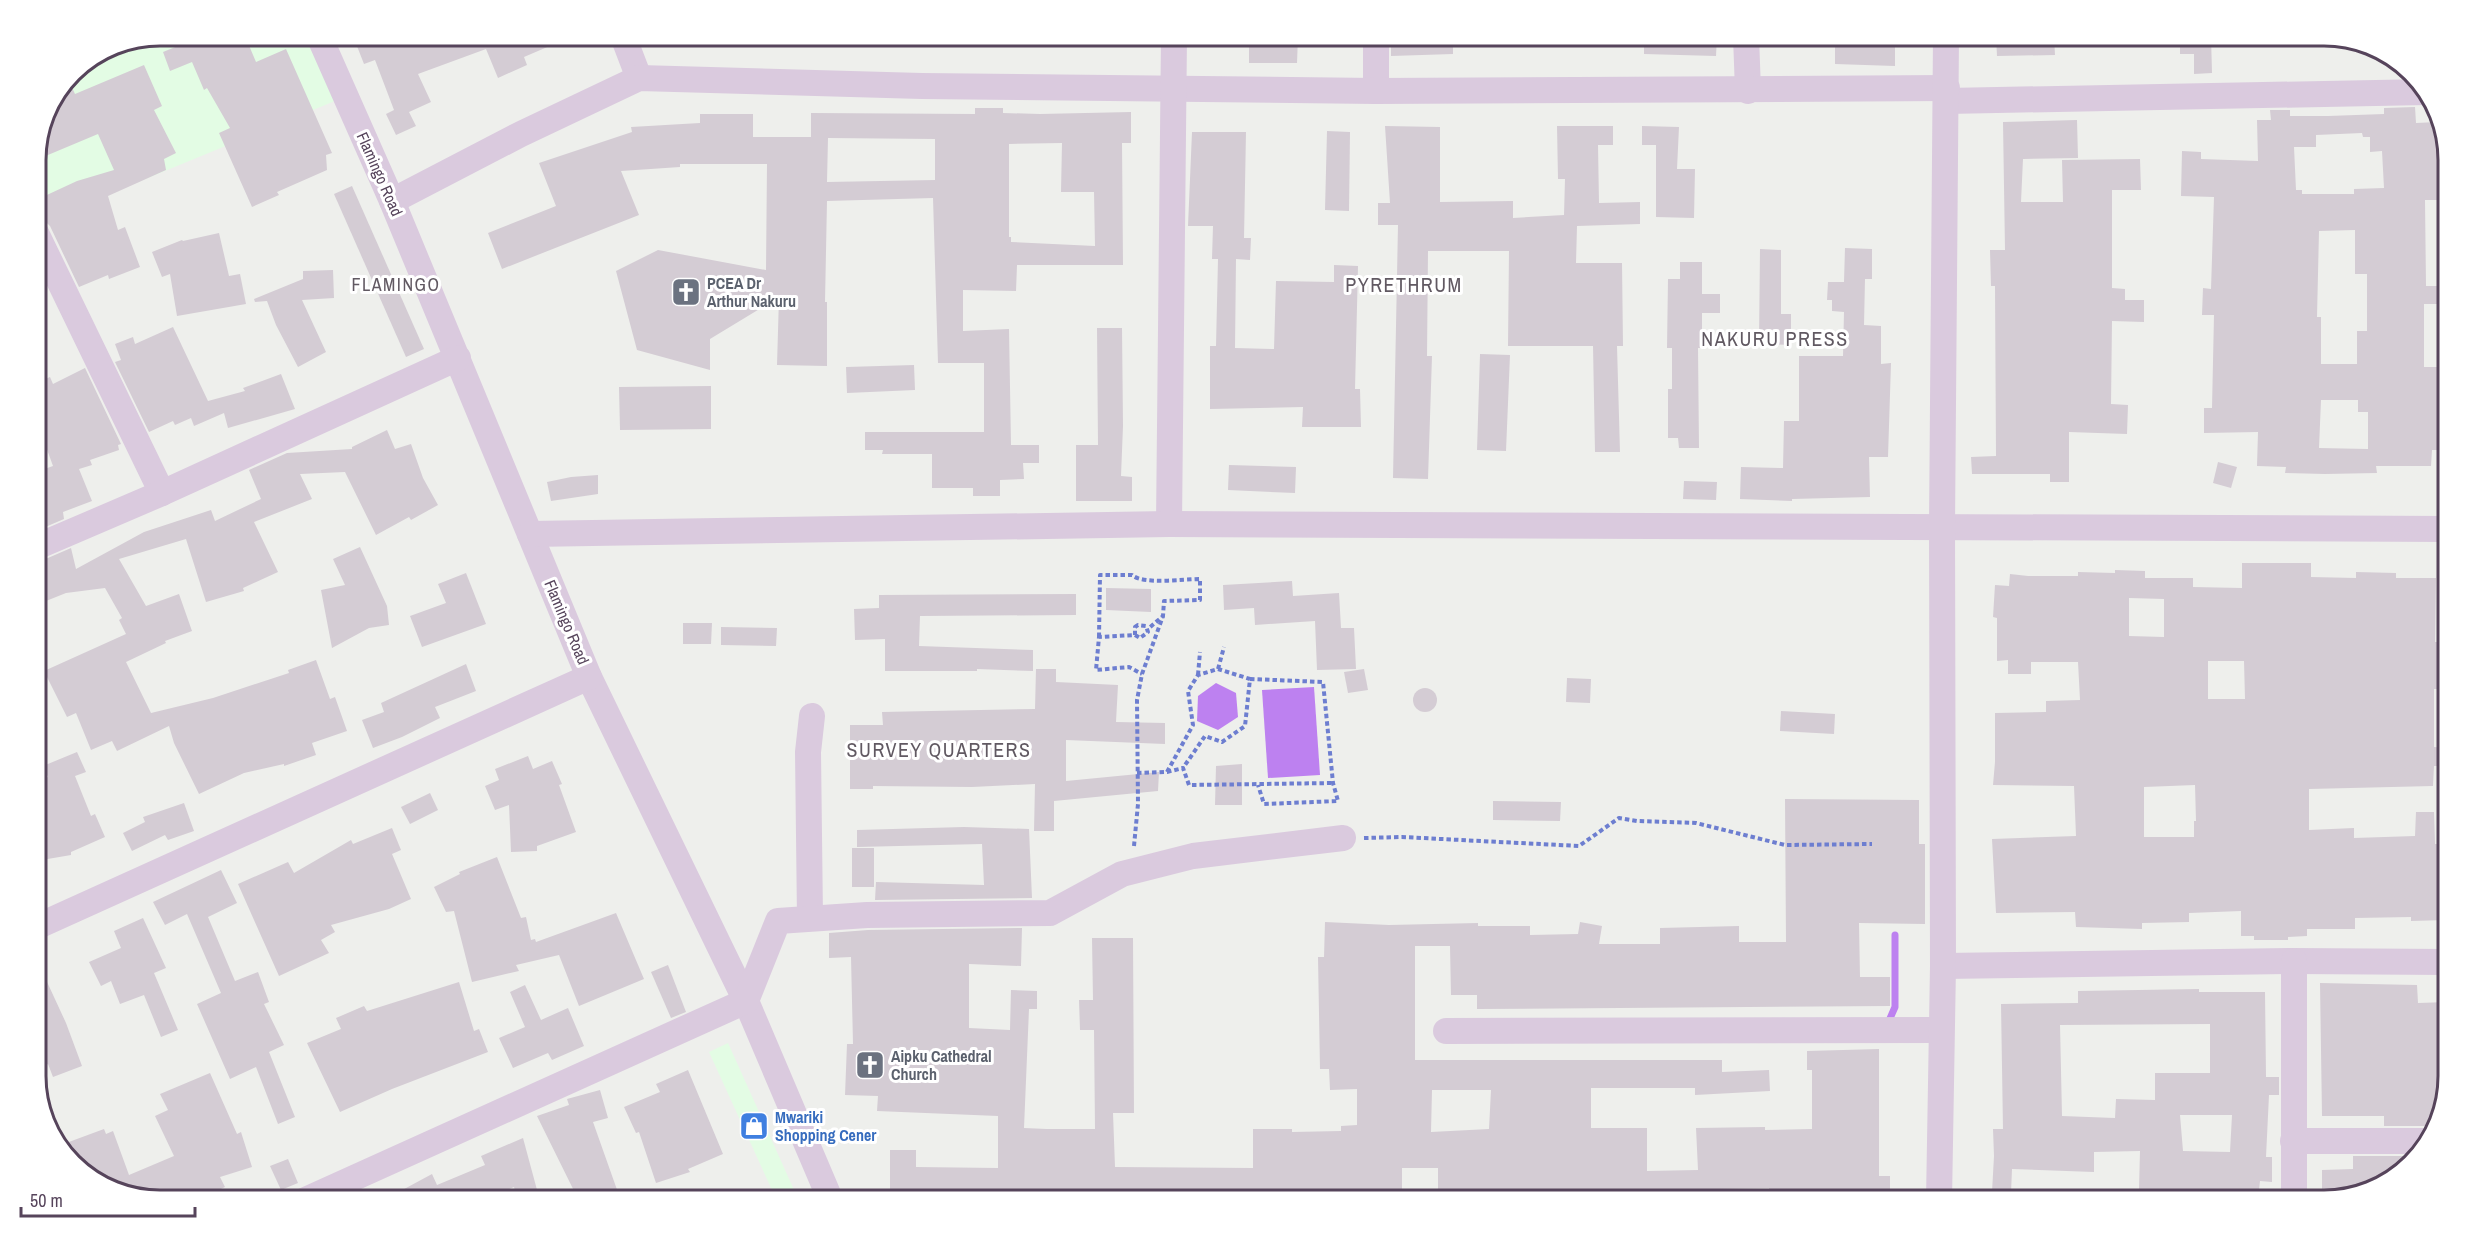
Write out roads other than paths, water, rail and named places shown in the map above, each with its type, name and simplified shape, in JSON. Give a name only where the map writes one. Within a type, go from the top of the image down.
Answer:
[{"type":"street","points":[[1376,46],[1376,91]]},
{"type":"street","points":[[1746,46],[1748,91]]},
{"type":"street","points":[[1939,1190],[1943,966],[1942,526],[1946,46]]},
{"type":"street","name":"Flamingo Road","points":[[324,47],[392,201],[589,677],[746,1001],[826,1190]]},
{"type":"street","points":[[627,47],[639,78]]},
{"type":"street","points":[[1169,524],[1174,47]]},
{"type":"street","points":[[392,201],[521,134],[639,78],[922,86],[1376,91],[1748,91],[1947,95],[2414,92]]},
{"type":"street","points":[[47,256],[162,493]]},
{"type":"street","points":[[47,542],[162,493],[458,358]]},
{"type":"street","points":[[530,534],[1169,524],[2437,529]]},
{"type":"street","points":[[47,922],[589,677]]},
{"type":"street","points":[[810,918],[808,752],[812,716]]},
{"type":"street","points":[[327,1190],[746,1001],[778,921],[867,915],[1050,913],[1122,874],[1193,856],[1342,838]]},
{"type":"street","points":[[1943,966],[2294,961],[2438,962]]},
{"type":"street","points":[[2294,961],[2294,1190]]},
{"type":"street","points":[[1446,1031],[1941,1030]]},
{"type":"street","points":[[2294,1141],[2417,1141]]},
{"type":"waterway","points":[[1888,1023],[1895,1007],[1895,935]]},
{"type":"place","name":"PCEA Dr Arthur Nakuru","points":[[686,292]]},
{"type":"place","name":"Aipku Cathedral Church","points":[[870,1065]]},
{"type":"place","name":"Mwariki Shopping Cener","points":[[754,1126]]},
{"type":"district","name":"FLAMINGO","points":[[396,284]]},
{"type":"district","name":"PYRETHRUM","points":[[1404,284]]},
{"type":"district","name":"NAKURU PRESS","points":[[1775,338]]},
{"type":"district","name":"SURVEY QUARTERS","points":[[939,749]]}]
